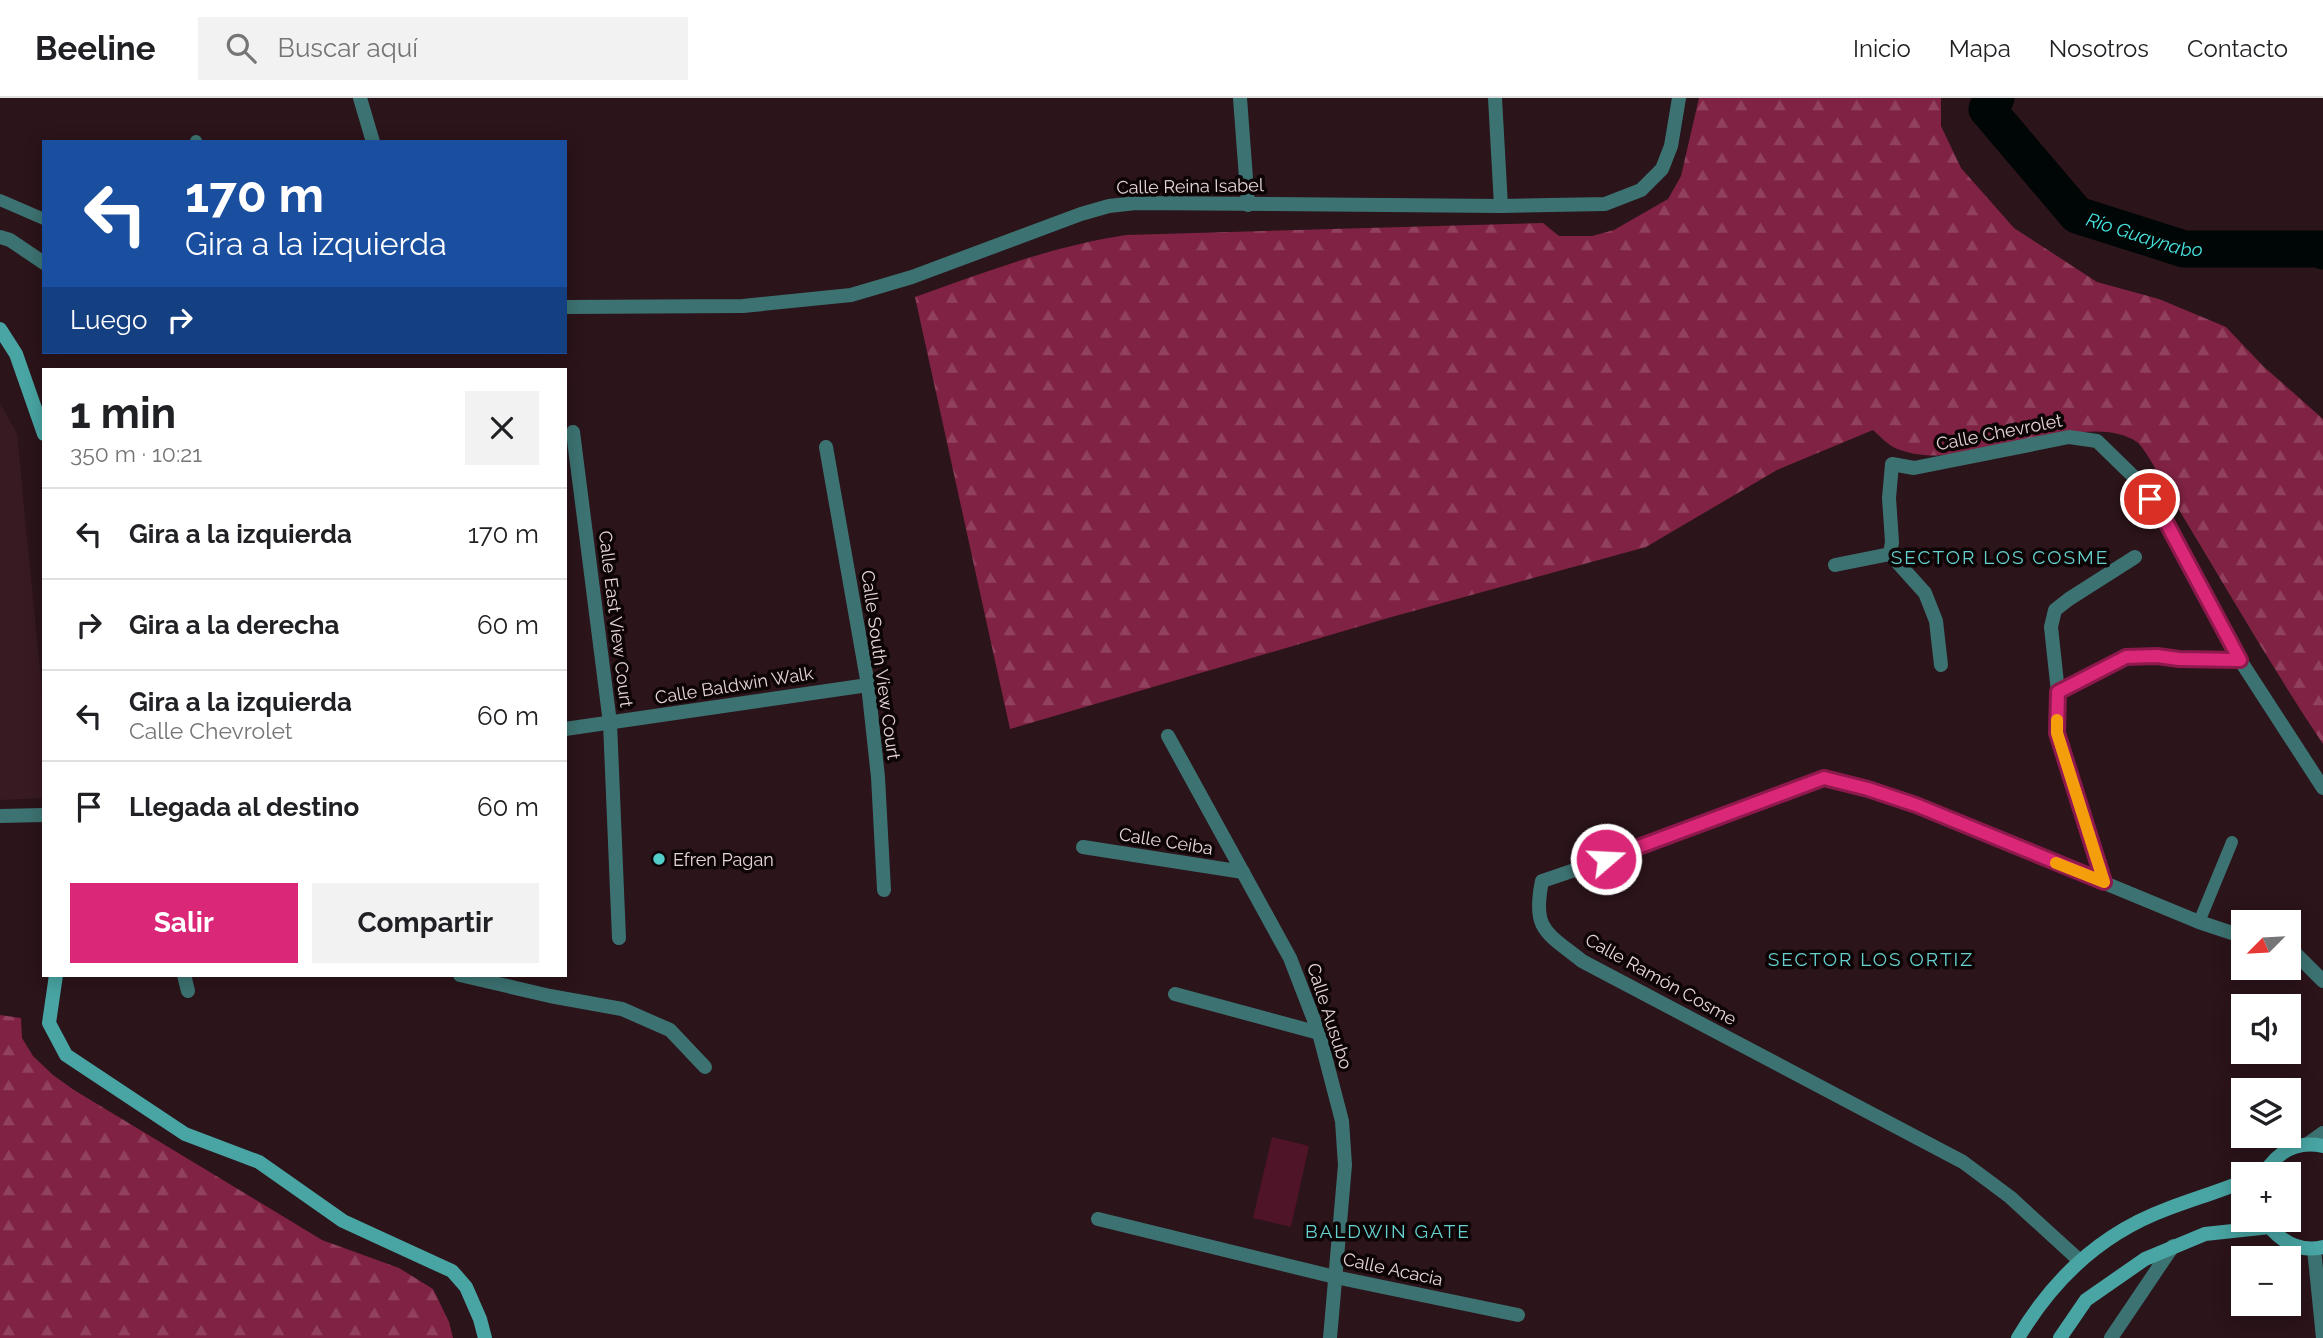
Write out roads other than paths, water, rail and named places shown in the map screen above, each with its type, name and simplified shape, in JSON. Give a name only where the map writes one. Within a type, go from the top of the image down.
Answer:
[{"type":"street","points":[[359,98],[372,140]]},
{"type":"street","points":[[1240,98],[1248,205]]},
{"type":"street","points":[[1495,98],[1501,206]]},
{"type":"street","name":"Calle Reina Isabel","points":[[567,307],[743,306],[850,295],[912,277],[1108,206],[1176,202],[1248,205],[1605,204],[1641,190],[1662,169],[1671,146],[1679,98]]},
{"type":"street","points":[[0,237],[10,240],[42,261]]},
{"type":"street","points":[[0,329],[16,354],[42,428]]},
{"type":"street","name":"Calle East View Court","points":[[573,432],[610,723],[619,938]]},
{"type":"street","name":"Calle Chevrolet","points":[[1890,554],[1892,542],[1889,498],[1892,464],[1914,468],[2069,436],[2097,441],[2133,476],[2166,522],[2240,660],[2323,788]]},
{"type":"street","name":"Calle South View Court","points":[[827,447],[868,685],[878,777],[884,890]]},
{"type":"street","points":[[1835,565],[1890,554],[1925,593],[1936,621],[1941,665]]},
{"type":"street","points":[[2104,882],[2057,733],[2058,692],[2051,627],[2055,610],[2135,556]]},
{"type":"street","points":[[2058,692],[2126,657],[2240,660]]},
{"type":"street","name":"Calle Baldwin Walk","points":[[567,729],[868,685]]},
{"type":"street","name":"Calle Ausubo","points":[[1168,736],[1290,958],[1319,1033],[1342,1121],[1345,1166],[1330,1338]]},
{"type":"street","name":"Calle Ramón Cosme","points":[[2080,1261],[2010,1197],[1963,1162],[1582,961],[1547,933],[1539,919],[1537,904],[1542,881],[1824,778],[1916,805],[2199,922],[2231,933]]},
{"type":"street","points":[[0,816],[42,815]]},
{"type":"street","name":"Calle Ceiba","points":[[1083,847],[1243,872]]},
{"type":"street","points":[[2301,958],[2323,981]]},
{"type":"street","points":[[56,977],[49,1023],[66,1055],[185,1134],[259,1163],[343,1221],[453,1271],[466,1287],[485,1338]]},
{"type":"street","points":[[184,977],[188,991]]},
{"type":"street","points":[[469,977],[622,1009],[670,1030],[705,1067]]},
{"type":"street","points":[[1175,994],[1319,1033]]},
{"type":"street","points":[[2272,1161],[2289,1148],[2316,1145],[2323,1133]]},
{"type":"street","points":[[2018,1338],[2036,1309],[2063,1276],[2111,1236],[2167,1209],[2231,1187]]},
{"type":"street","name":"Calle Acacia","points":[[1098,1219],[1335,1277],[1518,1315]]},
{"type":"street","points":[[2060,1338],[2086,1300],[2145,1259],[2205,1234],[2231,1229]]},
{"type":"street","points":[[2274,1232],[2294,1246],[2318,1248],[2323,1338]]},
{"type":"street","points":[[2111,1338],[2173,1246]]},
{"type":"lane","points":[[0,200],[42,218]]},
{"type":"lane","points":[[2199,922],[2232,842]]},
{"type":"waterway","name":"Río Guaynabo","points":[[1996,98],[1987,109],[2077,215],[2184,249],[2323,251]]},
{"type":"place","name":"Efren Pagan","points":[[659,859]]},
{"type":"district","name":"SECTOR LOS COSME","points":[[2000,557]]},
{"type":"district","name":"SECTOR LOS ORTIZ","points":[[1871,959]]},
{"type":"district","name":"BALDWIN GATE","points":[[1388,1231]]}]
